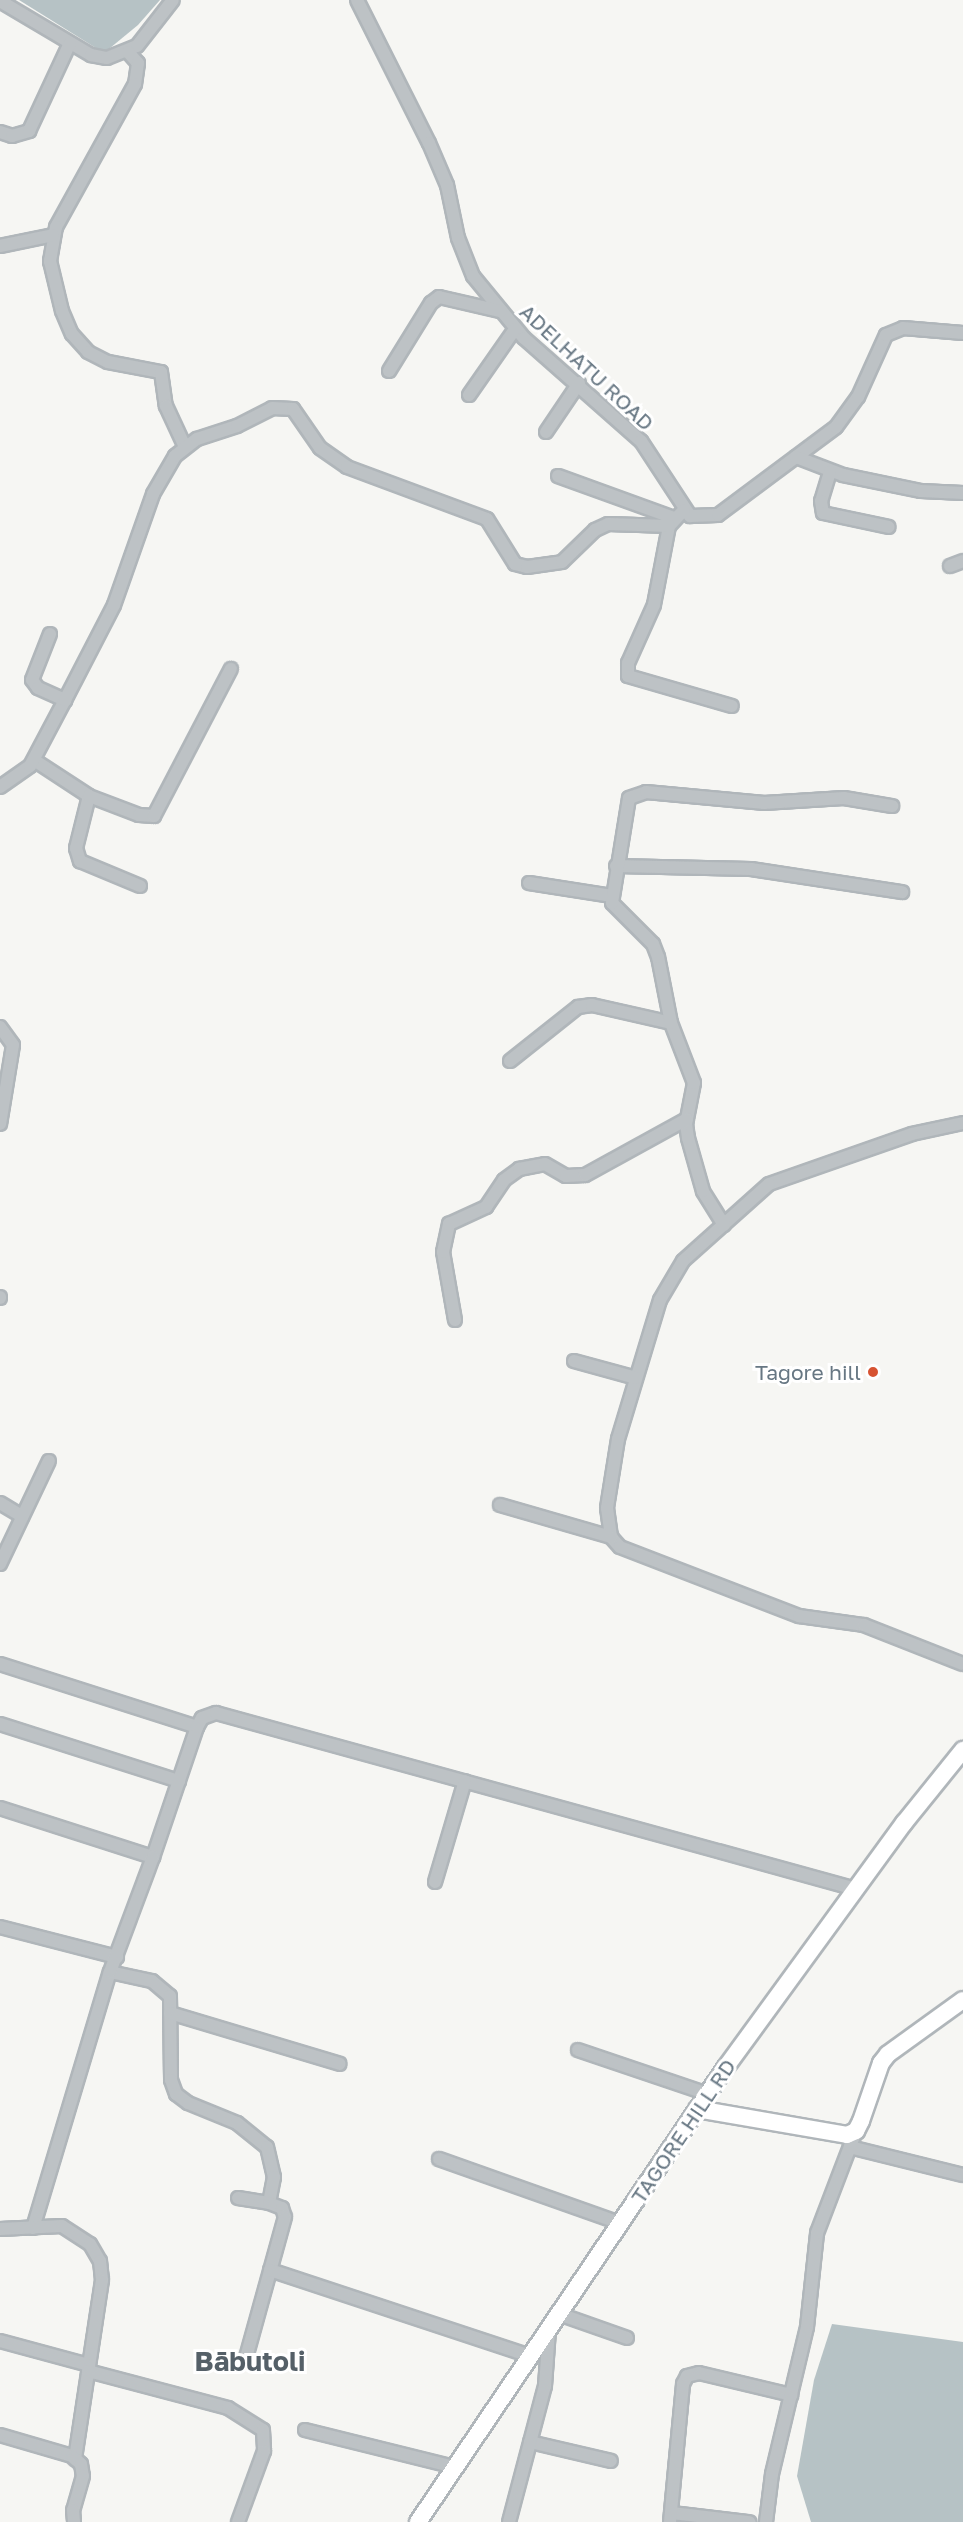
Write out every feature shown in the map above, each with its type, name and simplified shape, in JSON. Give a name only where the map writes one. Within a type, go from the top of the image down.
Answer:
[{"type":"main road","name":"TAGORE HILL RD","points":[[418,2522],[708,2094],[856,1889],[963,1750]]},
{"type":"main road","points":[[698,2109],[853,2139],[888,2054],[963,2000]]},
{"type":"street","points":[[0,0],[70,43],[99,57],[128,52],[173,0]]},
{"type":"street","name":"ADELHATU ROAD","points":[[357,0],[375,29],[447,185],[465,259],[515,329],[579,383],[641,441],[684,510]]},
{"type":"street","points":[[0,132],[12,136],[29,131],[70,43]]},
{"type":"street","points":[[128,52],[138,63],[135,84],[53,235],[50,261],[72,334],[88,352],[108,362],[161,372],[166,406],[184,447]]},
{"type":"street","points":[[0,246],[53,235]]},
{"type":"street","points":[[390,371],[430,303],[439,297],[500,311]]},
{"type":"street","points":[[732,706],[628,676],[628,663],[654,605],[671,522],[684,510],[699,518],[718,515],[796,457],[850,411],[886,335],[903,328],[963,333]]},
{"type":"street","points":[[469,395],[515,329]]},
{"type":"street","points":[[546,432],[579,383]]},
{"type":"street","points":[[2,783],[34,760],[114,605],[153,494],[163,474],[184,447],[272,408],[293,409],[320,448],[347,467],[487,519],[507,556],[515,564],[526,567],[562,562],[595,530],[608,524],[671,522]]},
{"type":"street","points":[[796,457],[830,472],[921,491],[963,493]]},
{"type":"street","points":[[830,472],[822,501],[823,513],[889,527]]},
{"type":"street","points":[[558,476],[671,522]]},
{"type":"street","points":[[950,566],[963,561]]},
{"type":"street","points":[[50,634],[32,680],[38,688],[65,700]]},
{"type":"street","points":[[34,760],[89,796],[139,815],[154,816],[231,669]]},
{"type":"street","points":[[724,1225],[703,1191],[688,1138],[687,1119],[694,1083],[671,1023],[653,944],[616,910],[612,896],[625,808],[636,793],[764,803],[844,798],[892,806]]},
{"type":"street","points":[[89,796],[76,855],[80,861],[140,886]]},
{"type":"street","points":[[616,866],[751,869],[902,892]]},
{"type":"street","points":[[529,883],[612,896]]},
{"type":"street","points":[[510,1060],[578,1008],[592,1005],[671,1023]]},
{"type":"street","points":[[0,1028],[13,1045],[0,1124]]},
{"type":"street","points":[[455,1320],[442,1252],[449,1224],[486,1207],[504,1180],[519,1169],[536,1163],[554,1168],[566,1176],[585,1175],[687,1119]]},
{"type":"street","points":[[611,1537],[607,1508],[613,1460],[660,1300],[670,1279],[683,1261],[769,1184],[788,1175],[933,1127],[963,1123]]},
{"type":"street","points":[[574,1361],[636,1378]]},
{"type":"street","points":[[0,1564],[48,1461]]},
{"type":"street","points":[[0,1503],[22,1516]]},
{"type":"street","points":[[500,1505],[611,1537],[620,1547],[799,1616],[864,1625],[963,1664]]},
{"type":"street","points":[[0,1664],[197,1727]]},
{"type":"street","points":[[33,2228],[110,1972],[202,1718],[216,1713],[229,1715],[856,1889]]},
{"type":"street","points":[[0,1724],[179,1781]]},
{"type":"street","points":[[435,1882],[465,1781]]},
{"type":"street","points":[[0,1808],[153,1857]]},
{"type":"street","points":[[0,1927],[117,1957]]},
{"type":"street","points":[[110,1972],[163,1987],[170,1996],[171,2080],[176,2094],[188,2103],[237,2122],[267,2147],[274,2171],[268,2203]]},
{"type":"street","points":[[170,2013],[340,2064]]},
{"type":"street","points":[[578,2050],[708,2094]]},
{"type":"street","points":[[766,2522],[771,2474],[807,2327],[817,2233],[853,2139],[963,2175]]},
{"type":"street","points":[[439,2159],[620,2223]]},
{"type":"street","points":[[238,2198],[282,2208],[285,2217],[244,2361]]},
{"type":"street","points":[[0,2229],[62,2226],[90,2244],[100,2261],[102,2280],[75,2459]]},
{"type":"street","points":[[270,2270],[530,2356]]},
{"type":"street","points":[[559,2314],[627,2338]]},
{"type":"street","points":[[509,2522],[545,2386],[549,2329]]},
{"type":"street","points":[[0,2341],[219,2405],[263,2430],[264,2451],[238,2522]]},
{"type":"street","points":[[748,2522],[671,2517],[682,2384],[687,2376],[699,2373],[791,2395]]},
{"type":"street","points":[[305,2430],[455,2467]]},
{"type":"street","points":[[0,2435],[75,2459],[81,2464],[83,2476],[73,2510],[74,2522]]},
{"type":"street","points":[[530,2442],[611,2461]]},
{"type":"shaded area","points":[[19,0],[160,0],[138,25],[104,53]]},
{"type":"shaded area","points":[[832,2324],[963,2342],[963,2522],[811,2522],[797,2476],[814,2380]]},
{"type":"place","name":"Tagore hill","points":[[873,1372]]},
{"type":"district","name":"Bābutoli","points":[[250,2362]]}]
